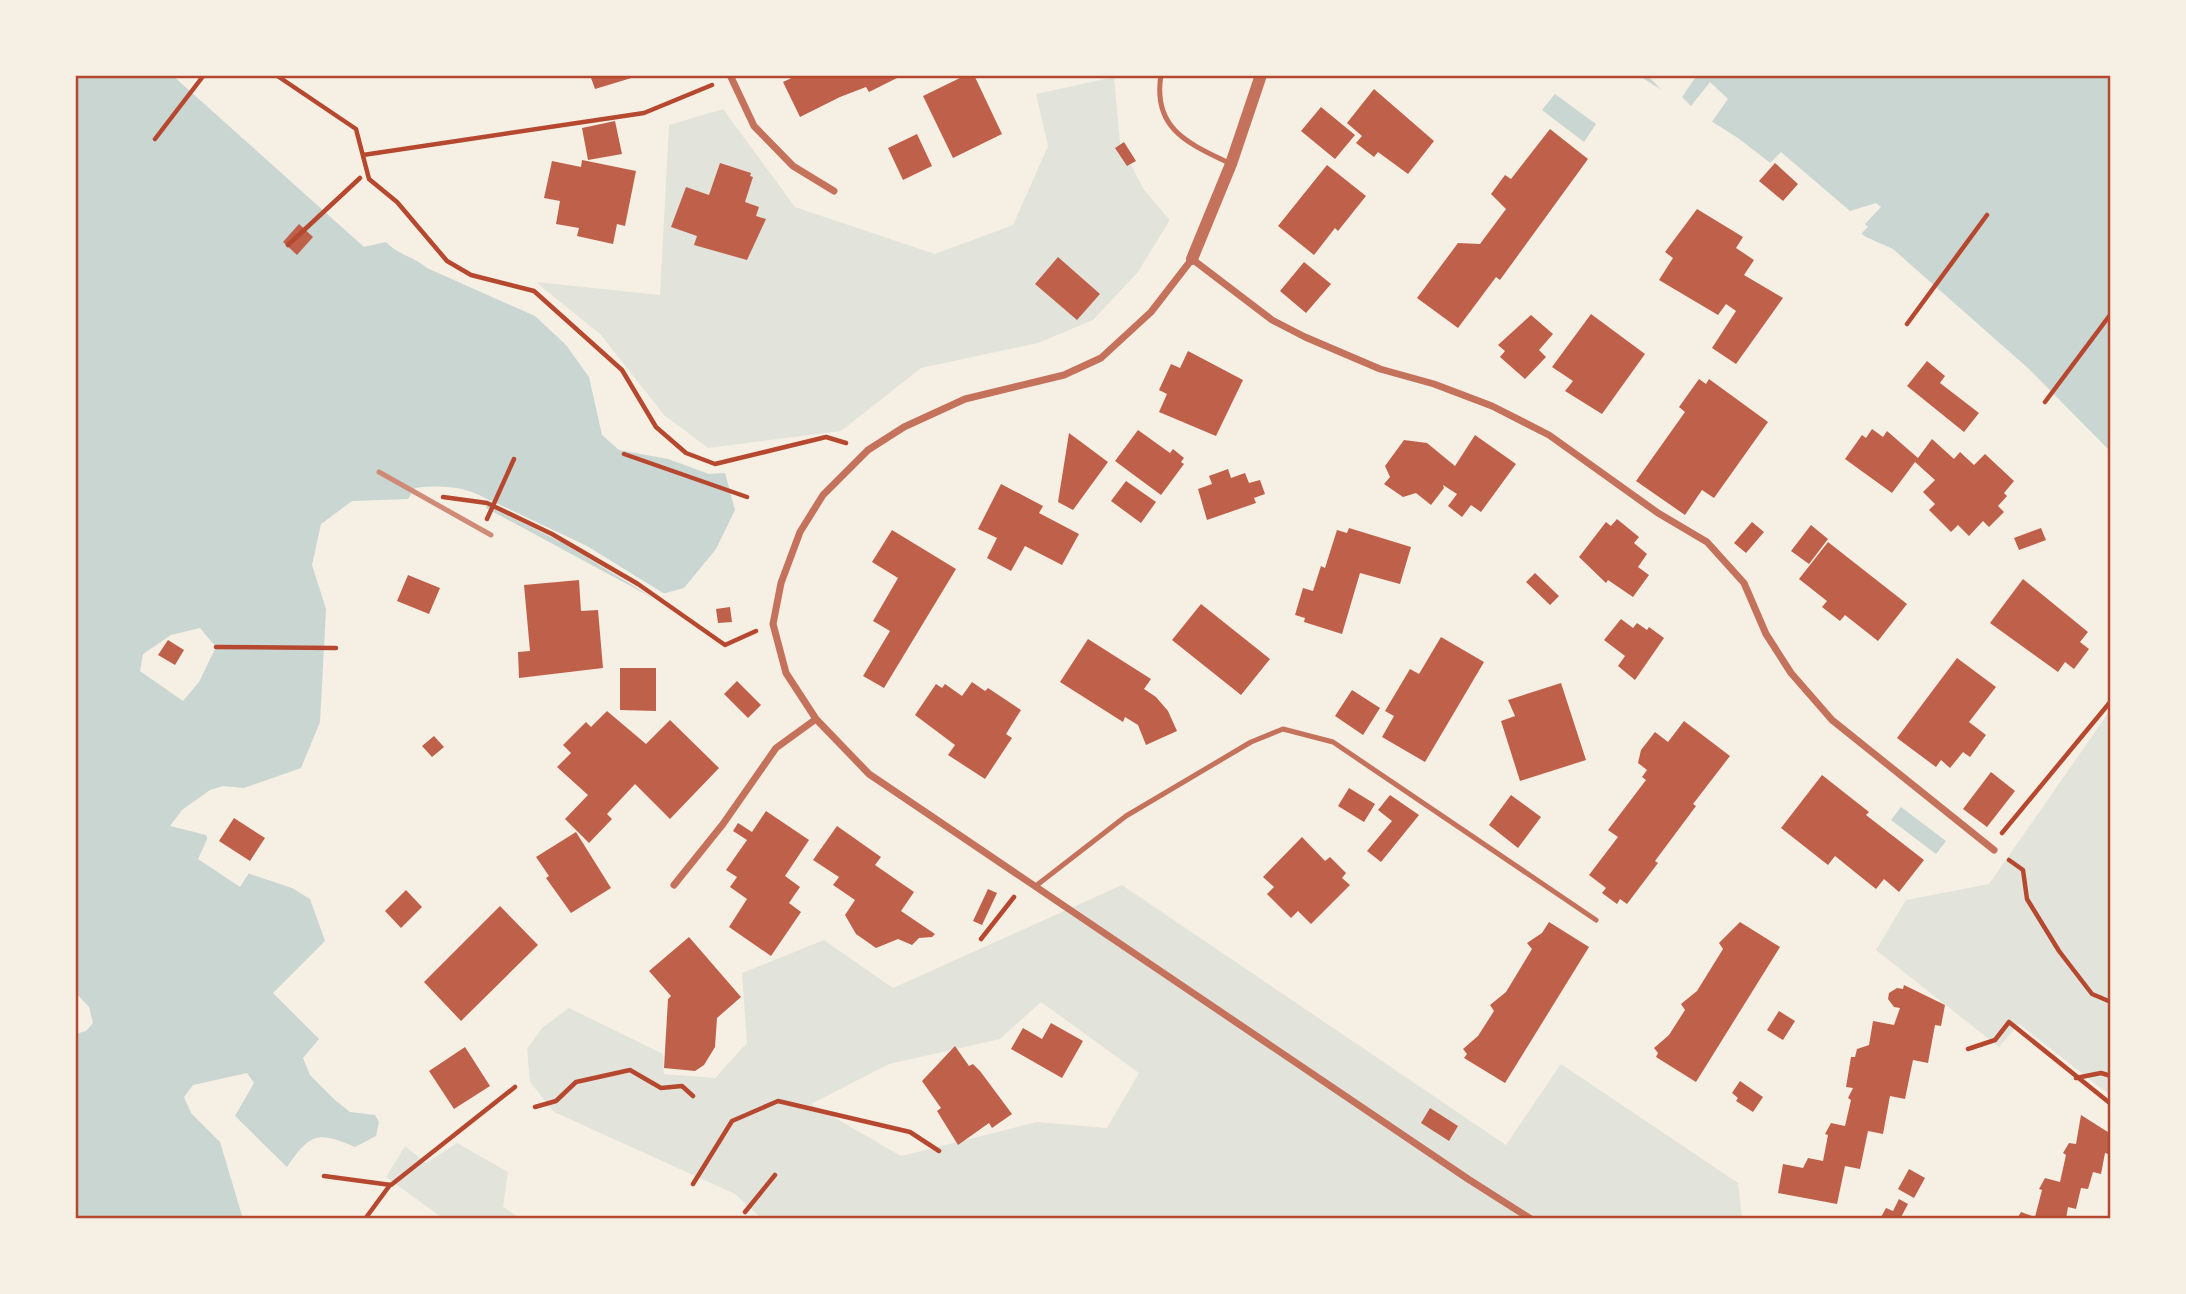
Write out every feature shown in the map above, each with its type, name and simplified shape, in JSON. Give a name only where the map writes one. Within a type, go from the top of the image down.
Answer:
[{"type":"street","points":[[1261,75],[1231,164],[1192,259],[1151,312],[1101,358],[1064,375],[965,399],[904,426],[868,450],[823,495],[800,532],[781,583],[773,624],[786,673],[816,719],[869,774],[1037,885],[1156,970],[1531,1219]]},
{"type":"street","points":[[730,77],[754,126],[793,166],[834,191]]},
{"type":"street","points":[[1192,259],[1272,320],[1306,337],[1380,369],[1434,384],[1492,406],[1549,435],[1707,542],[1744,583],[1766,634],[1791,673],[1832,720],[1992,848]]},
{"type":"street","points":[[674,885],[723,824],[776,748],[816,719]]},
{"type":"lane","points":[[1161,75],[1159,96],[1165,117],[1178,135],[1231,164]]},
{"type":"lane","points":[[1037,885],[1126,816],[1251,742],[1283,729],[1333,742],[1596,920]]},
{"type":"path","points":[[155,139],[204,75]]},
{"type":"path","points":[[276,75],[356,129],[369,179],[397,202],[447,261],[471,275],[534,291],[622,370],[656,427],[686,453],[715,464],[826,437],[868,450]]},
{"type":"path","points":[[363,155],[644,113],[730,77]]},
{"type":"path","points":[[288,244],[360,178]]},
{"type":"path","points":[[1908,324],[1987,215]]},
{"type":"path","points":[[2045,402],[2110,315]]},
{"type":"path","points":[[624,454],[747,496]]},
{"type":"path","points":[[487,519],[514,459]]},
{"type":"path","points":[[443,497],[487,503],[552,534],[638,584],[725,645],[773,624]]},
{"type":"path","points":[[216,647],[335,648]]},
{"type":"path","points":[[2111,701],[1992,848],[2023,870],[2027,899],[2059,951],[2092,994],[2111,1002]]},
{"type":"path","points":[[981,939],[1027,880]]},
{"type":"path","points":[[1968,1049],[1995,1040],[2009,1022],[2111,1104]]},
{"type":"path","points":[[535,1107],[556,1101],[576,1082],[630,1070],[661,1088],[682,1086],[693,1096]]},
{"type":"path","points":[[2076,1078],[2101,1073],[2111,1076]]},
{"type":"path","points":[[365,1219],[391,1185],[514,1087]]},
{"type":"path","points":[[693,1184],[732,1121],[778,1101],[910,1132],[939,1151]]},
{"type":"path","points":[[745,1212],[775,1175]]},
{"type":"path","points":[[324,1177],[391,1185]]},
{"type":"shaded area","points":[[75,75],[172,75],[364,247],[386,242],[427,268],[535,316],[566,345],[589,377],[602,435],[619,450],[668,459],[709,474],[725,473],[735,510],[716,549],[684,588],[651,597],[486,508],[489,500],[462,489],[415,488],[408,499],[352,501],[321,524],[312,565],[326,609],[320,722],[301,768],[244,788],[223,786],[210,790],[182,810],[170,826],[206,835],[209,842],[250,874],[292,888],[310,899],[325,941],[273,993],[319,1039],[303,1058],[310,1075],[350,1112],[375,1115],[379,1122],[376,1136],[355,1147],[332,1139],[316,1138],[302,1147],[287,1167],[235,1116],[254,1083],[247,1073],[193,1085],[184,1097],[191,1113],[220,1142],[243,1219],[75,1219],[75,1034],[86,1031],[93,1023],[89,1007],[75,992]],"holes":[[[200,628],[216,647],[199,682],[183,701],[140,671],[143,654],[171,635]]]},
{"type":"shaded area","points":[[1638,75],[2111,75],[2111,452],[2029,369],[1893,249],[1866,237],[1738,138]]},
{"type":"shaded area","points":[[1114,77],[1120,143],[1144,190],[1170,220],[1138,272],[1093,320],[1038,343],[921,368],[841,431],[708,448],[664,415],[601,335],[536,282],[660,295],[669,125],[723,109],[795,207],[935,254],[1013,225],[1048,146],[1036,94]]},
{"type":"shaded area","points":[[1555,94],[1596,124],[1584,142],[1542,110]]},
{"type":"shaded area","points":[[2111,709],[2111,1096],[2019,1024],[1999,1047],[1876,950],[1906,900],[1989,884]]},
{"type":"shaded area","points":[[1901,807],[1946,841],[1936,854],[1891,820]]},
{"type":"shaded area","points":[[1122,885],[1506,1145],[1561,1064],[1738,1183],[1742,1219],[762,1219],[735,1194],[554,1112],[530,1082],[527,1049],[542,1028],[569,1008],[663,1054],[664,1074],[715,1078],[747,1043],[742,973],[824,940],[893,988]],"holes":[[[1041,1002],[1139,1073],[1107,1128],[1037,1122],[901,1156],[811,1104],[889,1064],[1000,1039]]]},
{"type":"shaded area","points":[[457,1143],[508,1172],[503,1207],[522,1219],[444,1219],[386,1177],[405,1146],[426,1163]]},
{"type":"pier","points":[[1647,75],[1697,75],[1682,97],[1691,106],[1710,82],[1728,99],[1709,126],[1675,104]]},
{"type":"pier","points":[[1781,152],[1850,211],[1876,203],[1881,207],[1865,224],[1868,227],[1859,236],[1768,165]]},
{"type":"pier","points":[[490,500],[587,546],[668,596],[655,599],[565,544],[486,505]]},
{"type":"pier","points":[[209,835],[246,867],[249,873],[240,887],[198,859]]},
{"type":"building","points":[[590,75],[638,75],[638,76],[595,89]]},
{"type":"building","points":[[798,75],[903,75],[869,92],[866,87],[840,97],[800,117],[783,82]]},
{"type":"building","points":[[966,75],[974,75],[1002,134],[953,158],[923,96]]},
{"type":"building","points":[[1374,89],[1434,141],[1408,174],[1378,152],[1374,157],[1356,143],[1362,136],[1347,123]]},
{"type":"building","points":[[1321,107],[1355,135],[1335,159],[1301,131]]},
{"type":"building","points":[[615,121],[622,154],[588,160],[582,128]]},
{"type":"building","points":[[1550,129],[1588,159],[1500,280],[1496,277],[1458,328],[1417,298],[1458,243],[1480,244],[1506,209],[1491,194],[1505,175],[1511,179]]},
{"type":"building","points":[[917,134],[932,166],[903,180],[888,148]]},
{"type":"building","points":[[1124,142],[1136,161],[1127,166],[1115,148]]},
{"type":"building","points":[[582,160],[636,171],[625,226],[617,224],[613,244],[577,236],[579,228],[556,224],[560,201],[544,198],[552,161],[581,167]]},
{"type":"building","points":[[720,163],[751,173],[750,176],[753,177],[745,202],[759,207],[756,216],[766,219],[747,260],[694,245],[697,236],[671,227],[686,187],[709,195]]},
{"type":"building","points":[[1775,163],[1798,184],[1783,201],[1759,181]]},
{"type":"building","points":[[1327,165],[1366,196],[1338,231],[1335,228],[1314,255],[1278,226]]},
{"type":"building","points":[[1697,209],[1743,237],[1736,248],[1754,260],[1744,275],[1783,298],[1736,364],[1712,348],[1736,311],[1726,304],[1718,315],[1659,280],[1673,258],[1665,252]]},
{"type":"building","points":[[299,224],[313,237],[297,255],[283,242]]},
{"type":"building","points":[[1058,257],[1100,294],[1077,320],[1035,284]]},
{"type":"building","points":[[1304,262],[1331,284],[1306,313],[1280,291]]},
{"type":"building","points":[[1591,314],[1645,354],[1602,414],[1565,391],[1573,381],[1552,367]]},
{"type":"building","points":[[1531,315],[1553,334],[1539,350],[1546,357],[1525,379],[1500,357],[1505,351],[1498,345]]},
{"type":"building","points":[[1188,351],[1243,380],[1216,436],[1159,412],[1167,394],[1159,390],[1171,364],[1180,368]]},
{"type":"building","points":[[1927,361],[1945,376],[1940,383],[1979,413],[1964,432],[1907,386]]},
{"type":"building","points":[[1699,379],[1706,384],[1709,379],[1768,422],[1714,498],[1702,490],[1685,515],[1636,481],[1685,412],[1679,407]]},
{"type":"building","points":[[1872,429],[1883,437],[1887,431],[1918,458],[1932,439],[1954,459],[1960,452],[1974,465],[1985,454],[2014,481],[2004,493],[2007,496],[1998,506],[2004,512],[1989,527],[1983,521],[1969,536],[1958,525],[1951,532],[1929,510],[1935,504],[1923,492],[1935,480],[1915,462],[1892,493],[1845,459],[1862,435],[1866,438]]},
{"type":"building","points":[[1138,430],[1170,453],[1173,449],[1184,458],[1181,462],[1184,464],[1161,495],[1115,461]]},
{"type":"building","points":[[1069,433],[1108,462],[1073,510],[1058,502]]},
{"type":"building","points":[[1475,435],[1516,464],[1481,512],[1471,505],[1462,517],[1448,506],[1457,494],[1443,485],[1444,488],[1431,505],[1416,493],[1403,497],[1384,484],[1390,477],[1385,466],[1404,440],[1427,443],[1455,466]]},
{"type":"building","points":[[1228,469],[1231,478],[1245,473],[1249,483],[1260,480],[1265,494],[1254,498],[1256,503],[1207,520],[1198,489],[1212,484],[1209,476]]},
{"type":"building","points":[[1126,481],[1156,502],[1141,523],[1111,501]]},
{"type":"building","points":[[1001,484],[1043,506],[1039,513],[1079,534],[1062,565],[1025,546],[1011,571],[987,558],[997,538],[978,529]]},
{"type":"building","points":[[1617,519],[1639,537],[1634,543],[1647,554],[1638,567],[1649,575],[1633,597],[1608,580],[1606,583],[1579,557],[1606,522],[1611,526]]},
{"type":"building","points":[[1752,522],[1764,532],[1746,553],[1734,543]]},
{"type":"building","points":[[1811,525],[1828,539],[1809,564],[1791,551]]},
{"type":"building","points":[[1349,528],[1411,547],[1400,584],[1360,573],[1342,634],[1304,622],[1305,618],[1295,615],[1303,588],[1313,591],[1321,566],[1325,568],[1337,530],[1347,533]]},
{"type":"building","points":[[2041,528],[2046,540],[2019,550],[2014,538]]},
{"type":"building","points":[[892,530],[956,569],[884,688],[863,676],[890,631],[873,621],[898,578],[872,562]]},
{"type":"building","points":[[1828,542],[1907,604],[1878,641],[1845,615],[1840,621],[1822,607],[1827,601],[1799,579]]},
{"type":"building","points":[[1535,573],[1559,596],[1550,605],[1526,582]]},
{"type":"building","points":[[408,575],[440,588],[429,614],[397,601]]},
{"type":"building","points":[[2023,579],[2088,632],[2080,642],[2089,649],[2074,669],[2065,662],[2058,672],[1990,623]]},
{"type":"building","points":[[579,580],[581,611],[598,610],[603,668],[519,678],[518,652],[530,651],[524,585]]},
{"type":"building","points":[[1201,604],[1270,659],[1241,695],[1172,640]]},
{"type":"building","points":[[730,607],[732,622],[718,623],[716,609]]},
{"type":"building","points":[[1621,619],[1633,628],[1637,623],[1647,630],[1649,627],[1664,638],[1635,680],[1618,666],[1625,656],[1604,640]]},
{"type":"building","points":[[1441,637],[1484,662],[1425,762],[1382,737],[1394,716],[1385,711],[1410,669],[1419,674]]},
{"type":"building","points":[[1088,639],[1151,679],[1144,689],[1156,697],[1168,711],[1177,731],[1146,745],[1138,725],[1125,717],[1123,722],[1060,682]]},
{"type":"building","points":[[168,640],[184,650],[175,665],[158,655]]},
{"type":"building","points":[[1957,658],[1996,687],[1969,722],[1986,735],[1970,757],[1963,752],[1950,768],[1941,760],[1936,767],[1897,738]]},
{"type":"building","points":[[620,668],[656,668],[656,711],[620,710]]},
{"type":"building","points":[[737,681],[761,705],[748,718],[724,694]]},
{"type":"building","points":[[972,682],[985,691],[988,688],[1021,710],[1006,734],[1012,738],[985,779],[948,755],[955,745],[915,715],[936,684],[942,688],[945,684],[962,696]]},
{"type":"building","points":[[1561,683],[1586,760],[1520,781],[1501,721],[1515,716],[1508,700]]},
{"type":"building","points":[[1352,690],[1380,708],[1363,735],[1335,716]]},
{"type":"building","points":[[607,711],[646,744],[670,720],[719,768],[670,819],[635,784],[607,814],[612,819],[589,843],[565,819],[588,795],[557,767],[571,753],[563,745],[586,722],[591,727]]},
{"type":"building","points":[[1684,721],[1730,756],[1693,804],[1696,806],[1627,904],[1620,899],[1617,904],[1602,893],[1606,888],[1589,875],[1618,837],[1608,830],[1646,780],[1642,777],[1647,770],[1638,763],[1641,750],[1655,732],[1668,742]]},
{"type":"building","points":[[434,736],[444,747],[432,757],[422,746]]},
{"type":"building","points":[[1991,772],[2015,791],[1987,827],[1963,809]]},
{"type":"building","points":[[1822,775],[1869,812],[1866,815],[1924,860],[1899,892],[1884,879],[1876,889],[1835,856],[1828,865],[1781,828]]},
{"type":"building","points":[[1349,788],[1375,804],[1364,822],[1338,806]]},
{"type":"building","points":[[1390,795],[1419,815],[1381,862],[1367,851],[1392,821],[1378,810]]},
{"type":"building","points":[[1511,795],[1541,817],[1518,848],[1489,825]]},
{"type":"building","points":[[766,811],[809,840],[785,876],[800,887],[789,903],[801,912],[771,956],[729,927],[747,899],[730,887],[737,877],[726,870],[747,840],[733,831],[738,823],[752,832]]},
{"type":"building","points":[[234,818],[265,838],[250,861],[219,841]]},
{"type":"building","points":[[837,826],[881,857],[875,865],[914,892],[901,911],[935,934],[932,937],[919,938],[912,945],[898,939],[876,948],[856,934],[845,915],[855,900],[833,885],[839,877],[813,860]]},
{"type":"building","points":[[576,832],[611,888],[571,913],[546,878],[549,876],[536,857]]},
{"type":"building","points":[[1302,837],[1325,861],[1330,857],[1346,873],[1342,878],[1350,885],[1311,924],[1298,911],[1291,918],[1267,894],[1274,887],[1263,877]]},
{"type":"building","points":[[988,889],[997,893],[982,925],[973,921]]},
{"type":"building","points":[[406,890],[422,907],[401,928],[385,911]]},
{"type":"building","points":[[500,906],[538,945],[461,1021],[424,982]]},
{"type":"building","points":[[1549,922],[1589,947],[1505,1083],[1464,1058],[1467,1054],[1463,1049],[1478,1036],[1494,1011],[1490,1005],[1506,992],[1532,949],[1527,943],[1542,933]]},
{"type":"building","points":[[1740,922],[1780,947],[1696,1082],[1656,1057],[1658,1053],[1654,1048],[1669,1035],[1685,1010],[1681,1004],[1697,991],[1723,949],[1719,943]]},
{"type":"building","points":[[689,937],[741,997],[717,1018],[715,1047],[704,1065],[695,1071],[664,1068],[668,999],[671,996],[649,971]]},
{"type":"building","points":[[1904,985],[1945,1005],[1941,1026],[1935,1025],[1928,1063],[1913,1060],[1905,1099],[1890,1096],[1883,1134],[1868,1131],[1860,1169],[1845,1166],[1837,1204],[1778,1193],[1783,1164],[1803,1168],[1808,1158],[1823,1161],[1828,1135],[1825,1134],[1831,1123],[1845,1126],[1851,1100],[1848,1098],[1853,1088],[1846,1087],[1851,1057],[1855,1057],[1857,1049],[1869,1045],[1873,1021],[1894,1025],[1900,1008],[1894,1007],[1888,999],[1889,993],[1897,988],[1903,989]]},
{"type":"building","points":[[1779,1011],[1795,1021],[1783,1040],[1767,1030]]},
{"type":"building","points":[[1051,1023],[1083,1041],[1062,1078],[1011,1049],[1023,1028],[1042,1039]]},
{"type":"building","points":[[955,1046],[969,1066],[973,1064],[980,1071],[1012,1114],[992,1128],[989,1123],[958,1145],[937,1111],[941,1108],[922,1081]]},
{"type":"building","points":[[465,1047],[490,1086],[454,1109],[429,1071]]},
{"type":"building","points":[[1740,1081],[1763,1097],[1753,1112],[1736,1101],[1738,1098],[1732,1093]]},
{"type":"building","points":[[1430,1108],[1458,1126],[1449,1141],[1421,1123]]},
{"type":"building","points":[[2081,1115],[2111,1134],[2111,1155],[2105,1153],[2101,1174],[2093,1172],[2088,1189],[2081,1188],[2076,1209],[2068,1207],[2066,1219],[2017,1219],[2021,1212],[2035,1217],[2042,1190],[2039,1189],[2045,1178],[2060,1182],[2066,1155],[2063,1153],[2069,1143],[2076,1144]]},
{"type":"building","points":[[1909,1169],[1925,1178],[1914,1198],[1898,1189]]},
{"type":"building","points":[[1899,1199],[1908,1204],[1900,1219],[1880,1219],[1886,1208],[1893,1211]]},
{"type":"railway","points":[[379,472],[491,535]]}]
